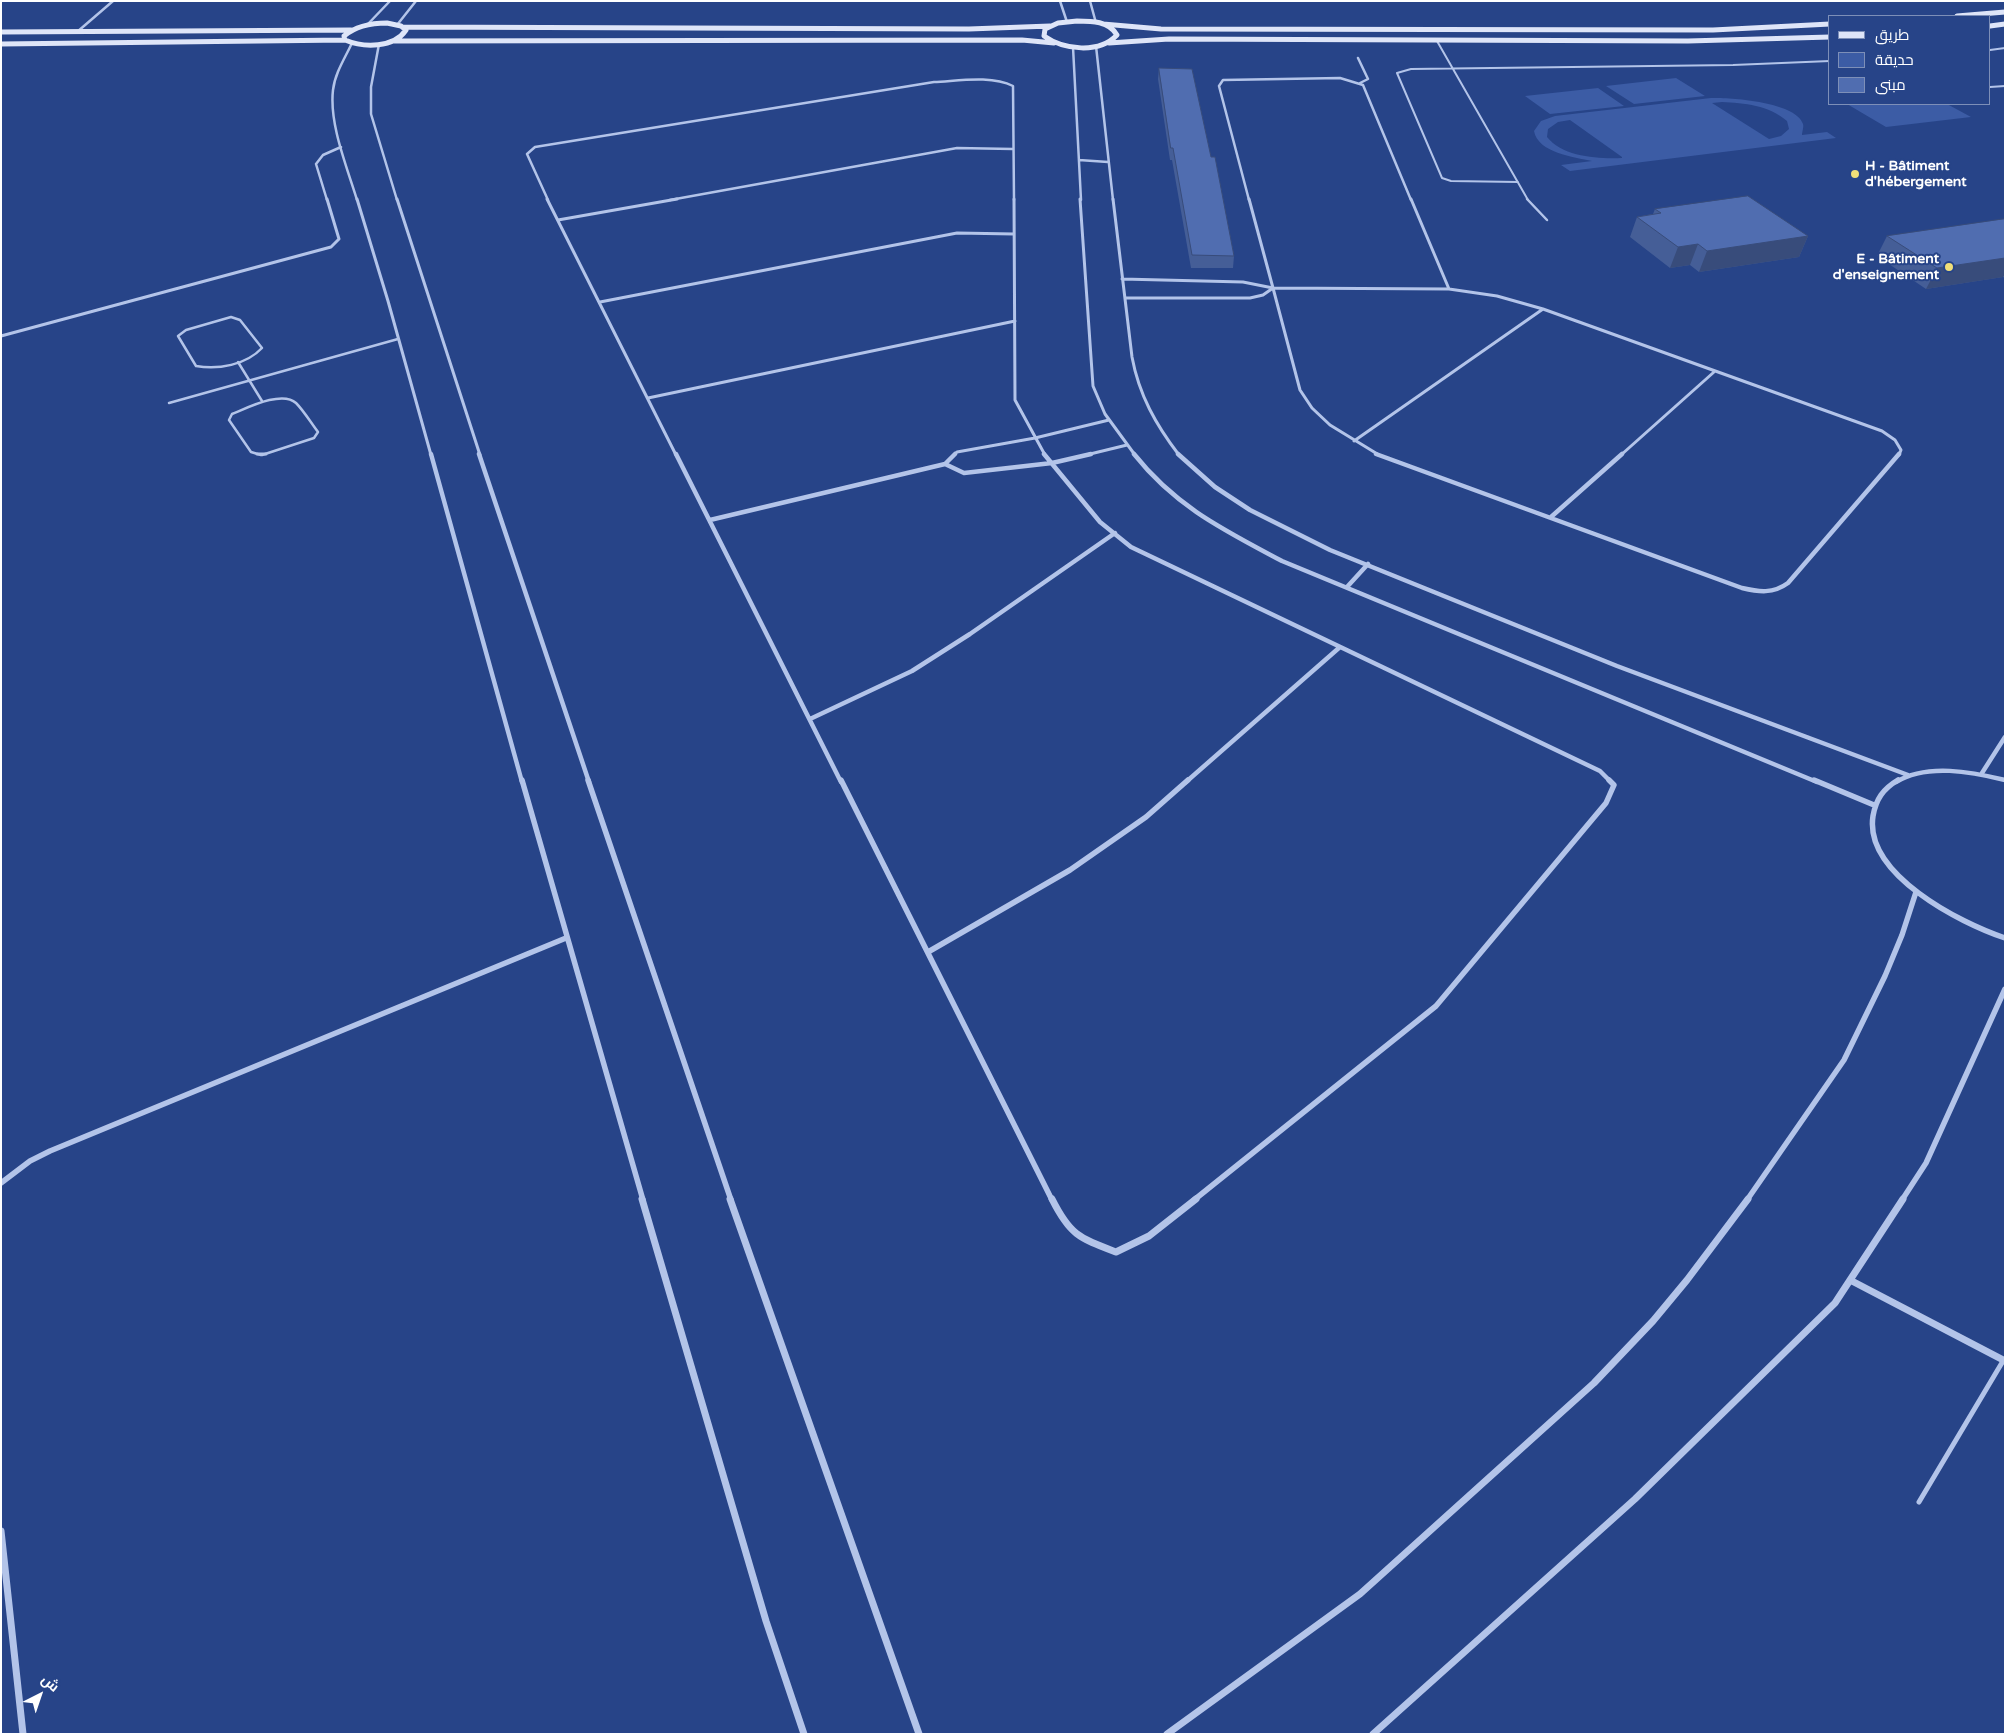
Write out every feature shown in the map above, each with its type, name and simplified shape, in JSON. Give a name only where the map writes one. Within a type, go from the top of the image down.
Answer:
[{"type":"main road","points":[[1969,15],[2005,12]]},
{"type":"main road","points":[[1,32],[351,30],[367,25],[397,25],[403,27],[970,29],[1050,26],[1067,22],[1096,22],[1161,29],[1713,30],[1828,24]]},
{"type":"main road","points":[[1104,24],[1111,27],[1117,35],[1109,43]]},
{"type":"main road","points":[[1991,26],[2005,24]]},
{"type":"main road","points":[[1050,26],[1045,29],[1044,36],[1054,43]]},
{"type":"main road","points":[[392,41],[405,34],[406,30],[403,27]]},
{"type":"main road","points":[[345,40],[344,36],[351,30]]},
{"type":"main road","points":[[1,44],[345,40],[352,43],[379,44],[392,41],[737,39],[1012,40],[1054,43],[1072,47],[1169,39],[1688,41],[1828,37]]},
{"type":"street","points":[[77,32],[113,1]]},
{"type":"street","points":[[367,25],[390,1]]},
{"type":"street","points":[[397,25],[416,1]]},
{"type":"street","points":[[1060,1],[1067,22]]},
{"type":"street","points":[[1090,1],[1096,22]]},
{"type":"street","points":[[352,43],[339,69],[333,89],[333,111],[341,147],[398,339],[566,938],[766,1621],[804,1734]]},
{"type":"street","points":[[379,44],[371,82],[370,99],[371,115],[379,144],[506,536],[697,1103],[919,1734]]},
{"type":"street","points":[[1096,46],[1122,279],[1126,298],[1131,350],[1138,382],[1160,430],[1171,446],[1189,465],[1211,484],[1240,503],[1274,523],[1326,548],[1566,648],[1908,775]]},
{"type":"street","points":[[1072,47],[1084,271],[1094,386],[1098,403],[1109,420],[1127,445],[1165,488],[1209,520],[1282,561],[1874,805]]},
{"type":"street","points":[[1122,279],[1234,281],[1273,288],[1449,289],[1497,296],[1543,309],[1882,431],[1895,440],[1901,450],[1897,458],[1788,583],[1781,588],[1771,591],[1742,588],[1376,454],[1330,425],[1312,408],[1300,390],[1273,288],[1218,84],[1228,79],[1340,78],[1360,83],[1365,82],[1368,79],[1358,58]]},
{"type":"street","points":[[977,80],[1013,86],[1013,149],[1015,400],[1040,449],[1100,522],[1131,547],[1600,771],[1614,785],[1606,803],[1436,1006],[1149,1236],[1116,1252],[1084,1240],[1063,1221],[528,161],[528,154],[535,147],[924,84],[977,80]]},
{"type":"street","points":[[1360,83],[1365,88],[1449,289]]},
{"type":"street","points":[[1,336],[331,247],[339,239],[316,164],[323,155],[341,147]]},
{"type":"street","points":[[558,220],[957,148],[1013,149]]},
{"type":"street","points":[[1079,160],[1108,162]]},
{"type":"street","points":[[600,302],[957,233],[1014,234]]},
{"type":"street","points":[[1126,298],[1250,298],[1263,295],[1273,288]]},
{"type":"street","points":[[1354,441],[1543,309]]},
{"type":"street","points":[[648,398],[1015,322]]},
{"type":"street","points":[[1551,517],[1714,372]]},
{"type":"street","points":[[710,520],[945,464],[957,452],[1034,438],[1109,420]]},
{"type":"street","points":[[945,464],[964,473],[1052,463],[1127,445]]},
{"type":"street","points":[[810,719],[912,671],[970,634],[1115,534]]},
{"type":"street","points":[[1347,587],[1368,564]]},
{"type":"street","points":[[928,952],[1070,870],[1146,817],[1340,647]]},
{"type":"street","points":[[1982,773],[2005,737]]},
{"type":"street","points":[[2005,780],[1982,773],[1942,770],[1908,775],[1884,789],[1874,805],[1872,826],[1878,847],[1893,870],[1916,892],[1939,909],[1966,924],[2005,938]]},
{"type":"street","points":[[1167,1734],[1360,1594],[1594,1383],[1653,1321],[1687,1280],[1748,1199],[1844,1060],[1892,960],[1916,892]]},
{"type":"street","points":[[1,1182],[24,1165],[50,1151],[566,938]]},
{"type":"street","points":[[1373,1734],[1635,1499],[1835,1303],[1926,1163],[2005,989]]},
{"type":"street","points":[[1850,1280],[2004,1361]]},
{"type":"street","points":[[1,1531],[23,1734]]},
{"type":"lane","points":[[1436,41],[1454,68],[1526,196],[1547,220]]},
{"type":"lane","points":[[1991,50],[2005,48]]},
{"type":"lane","points":[[1518,182],[1449,180],[1442,178],[1436,169],[1397,73],[1411,69],[1724,65],[1828,61]]},
{"type":"lane","points":[[1991,87],[2005,86]]},
{"type":"lane","points":[[231,317],[240,320],[262,348],[258,354],[238,362],[206,369],[196,366],[178,336],[186,330],[231,317]]},
{"type":"lane","points":[[169,404],[398,339]]},
{"type":"lane","points":[[238,362],[262,401]]},
{"type":"lane","points":[[285,399],[295,402],[318,432],[314,438],[262,455],[251,452],[229,420],[232,414],[262,401],[285,399]]},
{"type":"lane","points":[[1919,1502],[2004,1361]]},
{"type":"green space","points":[[1676,78],[1705,96],[1634,104],[1606,86]]},
{"type":"green space","points":[[1598,88],[1624,106],[1550,114],[1525,96]]},
{"type":"green space","points":[[1711,98],[1746,100],[1762,102],[1789,111],[1798,117],[1803,124],[1802,135],[1827,132],[1836,138],[1570,171],[1561,165],[1592,161],[1567,156],[1549,149],[1537,138],[1534,131],[1541,121],[1555,116]],"holes":[[[1712,103],[1747,104],[1772,111],[1787,121],[1789,129],[1781,136],[1769,139]],[[1570,120],[1622,157],[1622,158],[1602,158],[1571,153],[1554,144],[1547,137],[1548,129],[1558,122]]]},
{"type":"green space","points":[[1849,105],[1949,105],[1971,117],[1886,127]]},
{"type":"building","points":[[1159,68],[1192,69],[1211,157],[1215,157],[1234,256],[1192,255],[1173,148],[1171,148]]},
{"type":"building","points":[[1748,196],[1808,236],[1707,251],[1698,244],[1678,247],[1637,217],[1661,213],[1655,209]]},
{"type":"building","points":[[2005,219],[2005,258],[1937,268],[1887,236]]},
{"type":"place","name":"H - Bâtiment d'hébergement","points":[[1855,174]]},
{"type":"place","name":"E - Bâtiment d'enseignement","points":[[1949,267]]}]
